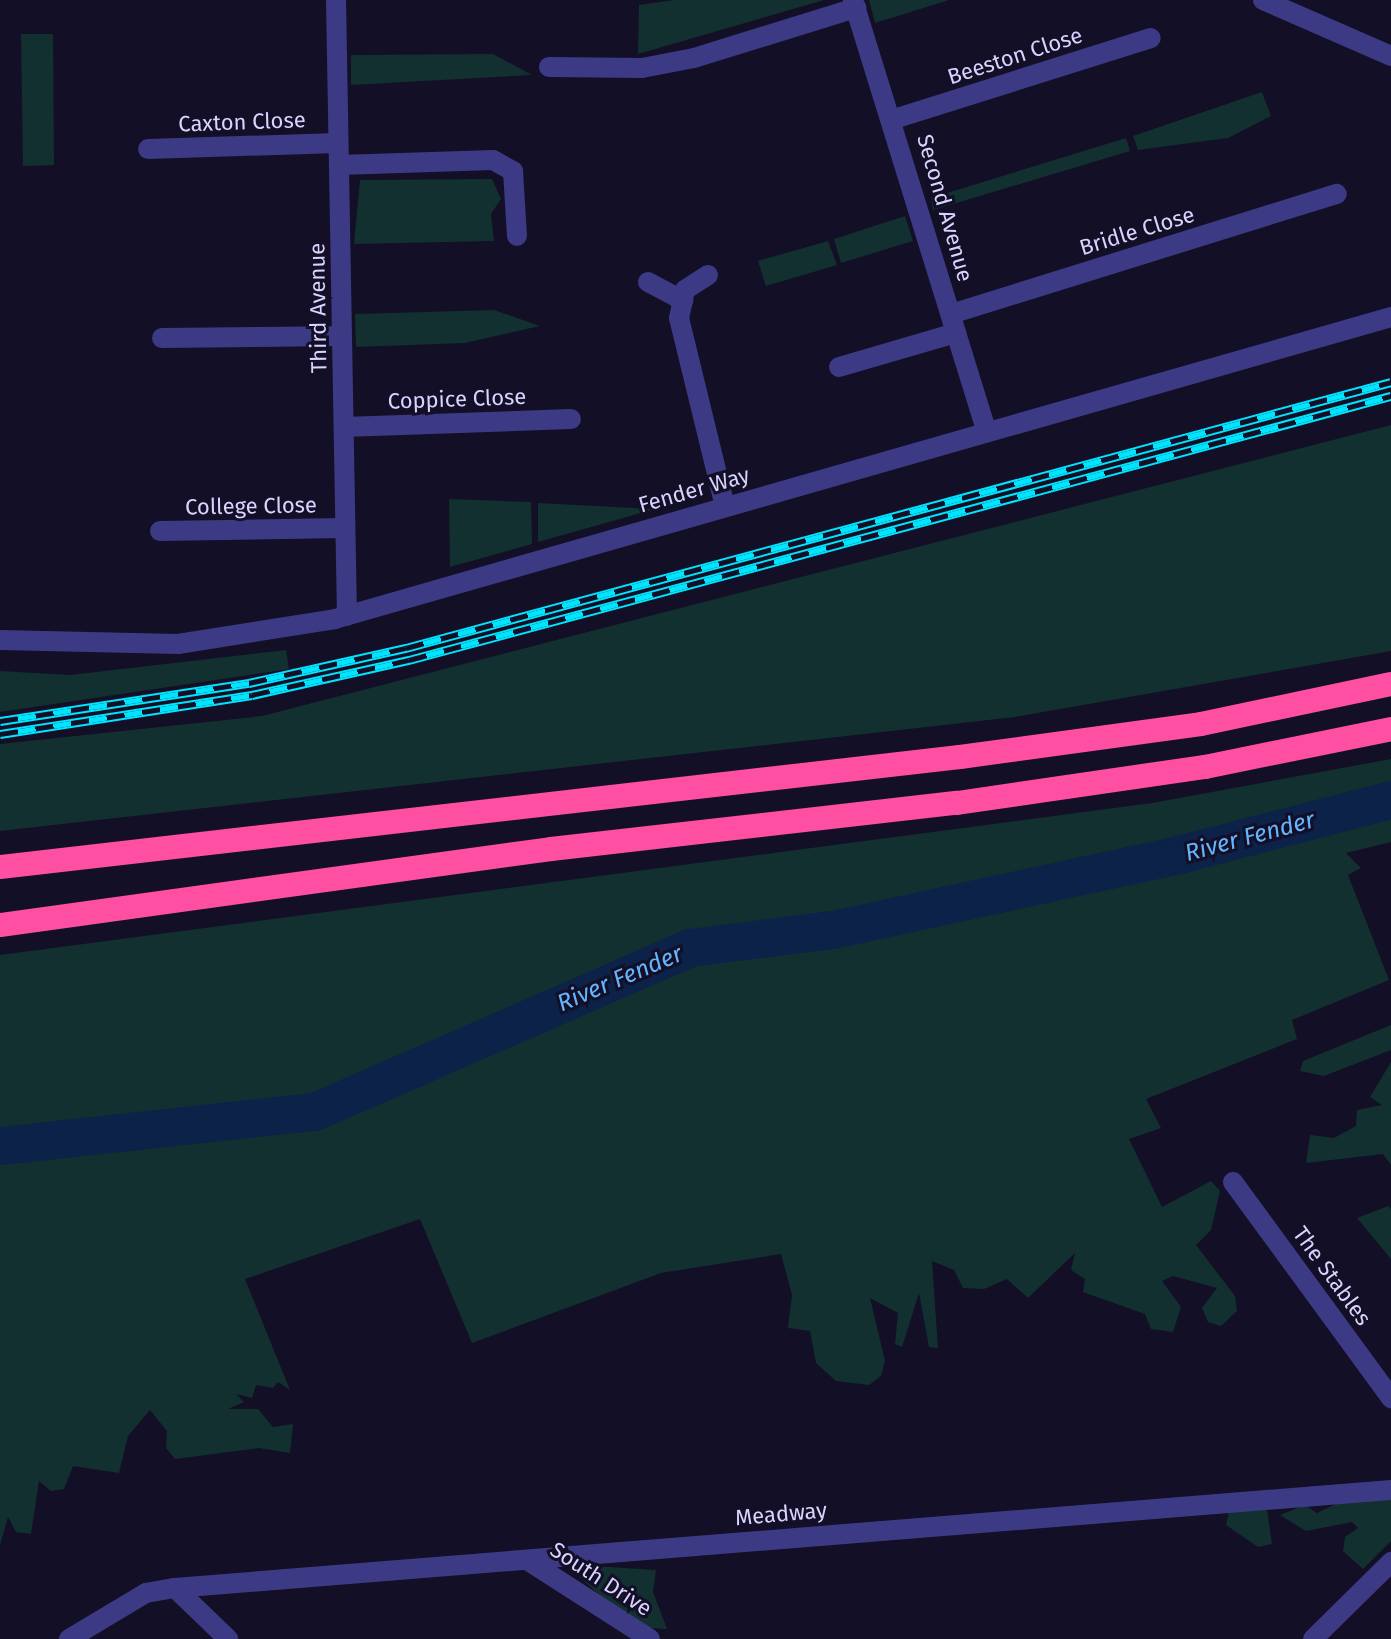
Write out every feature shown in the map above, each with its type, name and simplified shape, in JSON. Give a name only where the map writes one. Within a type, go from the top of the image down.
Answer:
[{"type":"highway","points":[[0,867],[960,757],[1201,724],[1391,684]]},
{"type":"highway","points":[[0,918],[106,908],[957,803],[1205,767],[1391,729]]},
{"type":"highway","points":[[0,925],[106,908]]},
{"type":"street","name":"Third Avenue","points":[[336,0],[347,616]]},
{"type":"street","points":[[1263,0],[1391,56]]},
{"type":"street","points":[[549,67],[642,68],[855,4]]},
{"type":"street","name":"Second Avenue","points":[[855,4],[894,119],[987,432]]},
{"type":"street","name":"Beeston Close","points":[[894,119],[1151,38]]},
{"type":"street","name":"Caxton Close","points":[[148,149],[338,143]]},
{"type":"street","points":[[339,165],[493,160],[513,171],[517,236]]},
{"type":"street","name":"Bridle Close","points":[[839,367],[954,324],[1337,194]]},
{"type":"street","points":[[708,275],[685,290],[683,301],[688,364],[725,506]]},
{"type":"street","points":[[648,282],[683,301]]},
{"type":"street","name":"Fender Way","points":[[0,640],[178,644],[347,616],[1391,317]]},
{"type":"street","points":[[162,338],[341,336]]},
{"type":"street","name":"Coppice Close","points":[[344,427],[571,419]]},
{"type":"street","name":"College Close","points":[[160,531],[344,528]]},
{"type":"street","name":"The Stables","points":[[1233,1182],[1391,1398]]},
{"type":"street","name":"Meadway","points":[[69,1639],[146,1593],[175,1588],[1391,1490]]},
{"type":"street","name":"South Drive","points":[[527,1560],[650,1639]]},
{"type":"street","points":[[1313,1639],[1391,1562]]},
{"type":"street","points":[[175,1588],[228,1639]]},
{"type":"green space","points":[[674,0],[824,0],[638,54],[639,5]]},
{"type":"green space","points":[[869,0],[949,0],[875,23]]},
{"type":"green space","points":[[21,34],[53,34],[54,165],[23,166]]},
{"type":"green space","points":[[493,54],[532,75],[351,85],[351,55]]},
{"type":"green space","points":[[1262,92],[1271,116],[1228,138],[1138,150],[1133,136]]},
{"type":"green space","points":[[1126,138],[1130,151],[933,210],[931,198]]},
{"type":"green space","points":[[492,179],[501,199],[491,214],[494,241],[354,244],[360,180]]},
{"type":"green space","points":[[905,216],[913,241],[841,263],[834,239]]},
{"type":"green space","points":[[828,241],[837,265],[766,286],[758,261]]},
{"type":"green space","points":[[494,310],[540,326],[465,343],[356,347],[355,314]]},
{"type":"green space","points":[[1391,425],[1391,651],[1015,717],[0,831],[0,744],[262,716]]},
{"type":"green space","points":[[449,499],[531,502],[532,544],[450,567]]},
{"type":"green space","points":[[538,503],[655,509],[538,542]]},
{"type":"green space","points":[[286,650],[289,669],[0,712],[0,671],[70,675]]},
{"type":"green space","points":[[1391,759],[1391,842],[1346,853],[1361,868],[1348,875],[1389,980],[1292,1020],[1297,1039],[1146,1099],[1161,1128],[1129,1139],[1162,1207],[1211,1181],[1220,1191],[1211,1230],[1196,1245],[1235,1296],[1237,1311],[1221,1326],[1208,1322],[1202,1308],[1217,1288],[1173,1276],[1162,1281],[1181,1307],[1173,1332],[1151,1329],[1145,1314],[1083,1292],[1085,1279],[1071,1270],[1075,1253],[1028,1298],[1007,1279],[984,1289],[963,1288],[954,1270],[932,1261],[938,1348],[929,1347],[919,1293],[902,1347],[895,1344],[898,1313],[870,1298],[885,1361],[881,1376],[869,1385],[836,1381],[816,1363],[810,1331],[788,1328],[792,1295],[781,1254],[661,1273],[472,1343],[420,1219],[245,1279],[290,1390],[278,1382],[273,1388],[256,1385],[252,1398],[236,1394],[244,1402],[228,1409],[258,1409],[273,1427],[293,1424],[290,1453],[259,1448],[175,1459],[166,1448],[167,1431],[150,1410],[128,1436],[119,1473],[73,1466],[64,1489],[51,1491],[39,1481],[31,1534],[16,1532],[8,1517],[0,1545],[0,955],[1152,803]]},
{"type":"green space","points":[[1391,1025],[1391,1050],[1324,1076],[1300,1071],[1303,1061]]},
{"type":"green space","points":[[1391,1062],[1391,1165],[1383,1154],[1306,1163],[1310,1135],[1334,1138],[1356,1126],[1357,1110],[1382,1105],[1370,1097]]},
{"type":"green space","points":[[1388,1206],[1391,1209],[1391,1259],[1357,1218]]},
{"type":"green space","points":[[1391,1498],[1391,1541],[1363,1569],[1343,1551],[1345,1537],[1358,1528],[1352,1522],[1306,1531],[1280,1515],[1305,1505],[1317,1513],[1340,1502]]},
{"type":"green space","points":[[1267,1509],[1272,1544],[1258,1547],[1226,1525],[1229,1512]]},
{"type":"green space","points":[[578,1565],[656,1570],[653,1592],[667,1629],[650,1628],[603,1598],[577,1575]]},
{"type":"waterway","name":"River Fender","points":[[0,1146],[315,1112],[690,948],[833,930],[1179,855],[1391,800]]},
{"type":"railway","points":[[0,721],[249,683],[406,648],[1391,382]]},
{"type":"railway","points":[[0,734],[252,695],[409,660],[1391,396]]}]
